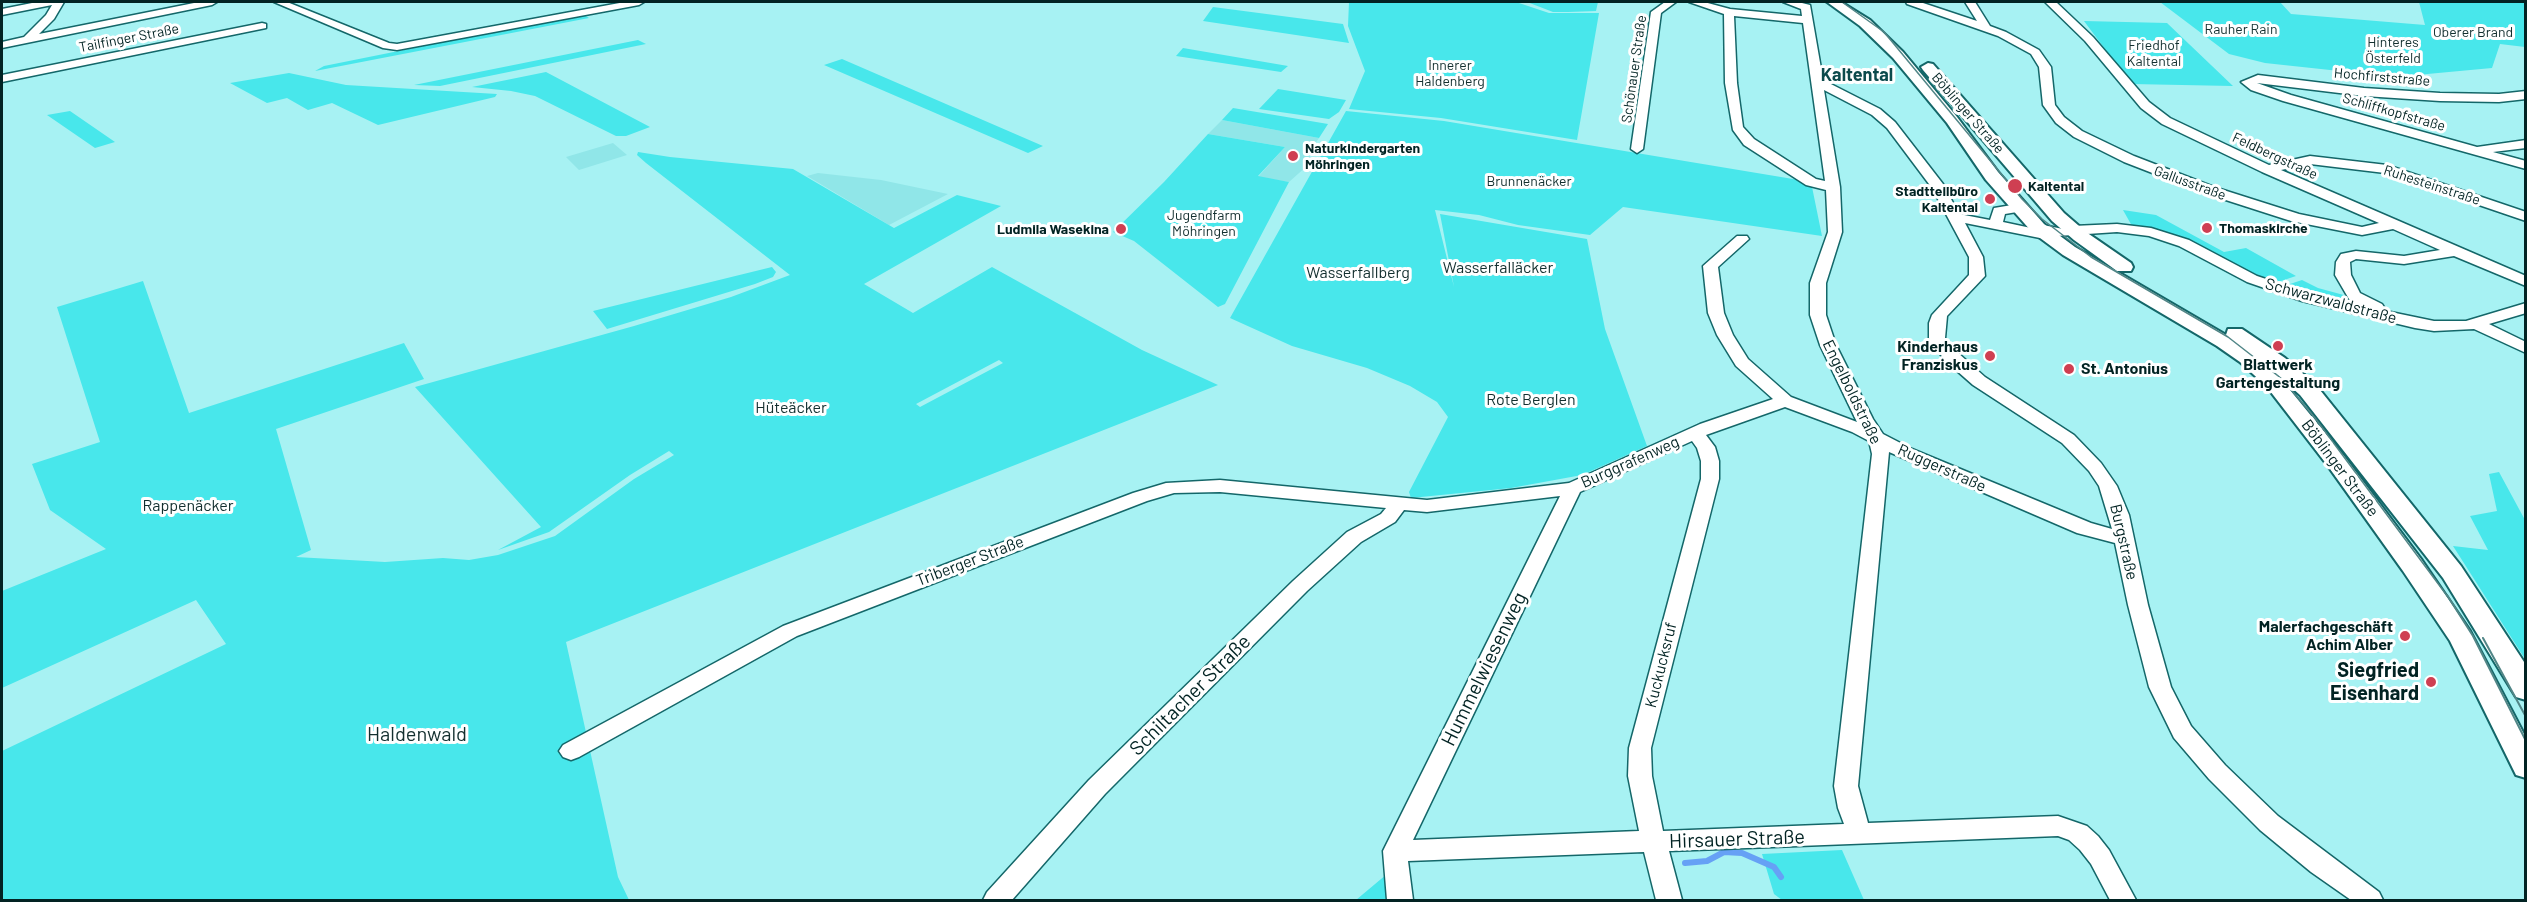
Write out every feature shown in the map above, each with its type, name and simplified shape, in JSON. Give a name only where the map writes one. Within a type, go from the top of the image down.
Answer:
[{"type":"main road","name":"Böblinger Straße","points":[[1818,6],[1864,23],[1898,55],[1952,120],[2018,208],[2224,342],[2247,358],[2274,383],[2336,461],[2406,556],[2455,629],[2482,676],[2526,767]]},
{"type":"main road","name":"Böblinger Straße","points":[[1889,25],[2043,201],[2068,239],[2128,270],[2261,349],[2294,376],[2452,572],[2526,690]]},
{"type":"street","points":[[2,12],[50,2]]},
{"type":"street","points":[[2,57],[28,39],[50,17],[59,2]]},
{"type":"street","points":[[2,45],[212,2]]},
{"type":"street","points":[[279,2],[387,46],[397,47],[591,7],[639,2]]},
{"type":"street","name":"Schönauer Straße","points":[[1637,149],[1656,12],[1671,2]]},
{"type":"street","points":[[1694,2],[1729,12],[1818,6]]},
{"type":"street","points":[[1788,2],[1818,6]]},
{"type":"street","points":[[1911,2],[1986,28]]},
{"type":"street","points":[[1971,2],[1986,28]]},
{"type":"street","name":"Feldbergstraße","points":[[2050,2],[2089,39],[2113,70],[2154,112],[2178,128],[2392,225],[2526,282]]},
{"type":"street","name":"Engelboldstraße","points":[[1818,6],[1817,82],[1833,186],[1835,232],[1818,283],[1818,315],[1828,345],[1877,438],[1881,454],[1846,786],[1850,808],[1860,834]]},
{"type":"street","points":[[1729,12],[1731,83],[1737,127],[1749,142],[1811,182],[1833,186]]},
{"type":"street","name":"Tailfinger Straße","points":[[2,79],[262,26]]},
{"type":"street","name":"Gallusstraße","points":[[1986,28],[2022,43],[2042,60],[2046,98],[2051,110],[2060,120],[2078,134],[2129,159],[2209,190],[2296,218],[2362,231],[2392,225]]},
{"type":"street","name":"Hochfirststraße","points":[[2255,87],[2249,84],[2249,80],[2440,97],[2499,98],[2526,95]]},
{"type":"street","points":[[1817,82],[1876,112],[1891,125],[1952,210],[1996,224],[2068,239]]},
{"type":"street","name":"Schliffkopfstraße","points":[[2255,87],[2526,165]]},
{"type":"street","points":[[2474,150],[2526,144]]},
{"type":"street","name":"Ruhesteinstraße","points":[[2266,169],[2310,160],[2387,169],[2526,217]]},
{"type":"street","points":[[1996,224],[1999,211],[2018,208]]},
{"type":"street","name":"Burgstraße","points":[[1952,210],[1976,257],[1977,276],[1940,315],[1937,323],[1937,338],[1941,346],[1966,370],[2049,425],[2084,454],[2108,486],[2117,507],[2138,605],[2160,687],[2182,732],[2269,823],[2370,900]]},
{"type":"street","name":"Schwarzwaldstraße","points":[[2068,239],[2116,228],[2158,234],[2184,243],[2252,279],[2286,291],[2390,318],[2434,326],[2456,327],[2476,324],[2526,308]]},
{"type":"street","name":"Ruggerstraße","points":[[1742,239],[1710,266],[1716,313],[1725,335],[1742,362],[1764,384],[1785,400],[1858,428],[1906,453],[2084,528],[2124,538]]},
{"type":"street","points":[[2454,251],[2404,260],[2350,255],[2343,262],[2343,275],[2354,296],[2393,313],[2429,319],[2456,327]]},
{"type":"street","points":[[2476,324],[2526,348]]},
{"type":"street","name":"Burggrafenweg","points":[[1398,505],[1427,506],[1573,488],[1596,480],[1695,433],[1785,400]]},
{"type":"street","name":"Kuckucksruf","points":[[1670,900],[1653,843],[1640,776],[1640,748],[1710,479],[1710,461],[1706,447],[1695,433]]},
{"type":"street","name":"Triberger Straße","points":[[571,751],[790,631],[1140,497],[1173,487],[1212,486],[1398,505]]},
{"type":"street","name":"Hummelwiesenweg","points":[[1395,851],[1573,488]]},
{"type":"street","name":"Schiltacher Straße","points":[[996,900],[1097,787],[1300,586],[1354,537],[1388,518],[1398,505]]},
{"type":"street","name":"Hirsauer Straße","points":[[1395,851],[2058,826],[2078,832],[2100,857],[2123,900]]},
{"type":"street","points":[[1395,851],[1400,900]]},
{"type":"shaded area","name":"Naturkindergarten Möhringen","points":[[1222,120],[1319,138],[1312,148],[1308,165],[1289,182],[1258,177],[1285,147],[1208,134]]},
{"type":"shaded area","points":[[613,143],[627,155],[579,170],[566,157]]},
{"type":"shaded area","points":[[818,173],[881,180],[948,194],[889,225],[807,176]]},
{"type":"green space","name":"Innerer Haldenberg","points":[[1349,2],[1516,2],[1549,13],[1599,13],[1577,140],[1441,118],[1349,109],[1365,71],[1348,26]]},
{"type":"green space","points":[[1527,2],[1598,2],[1596,11],[1553,12]]},
{"type":"green space","points":[[2160,2],[2280,2],[2291,14],[2425,25],[2419,2],[2525,2],[2525,47],[2500,44],[2492,68],[2395,77],[2265,63],[2229,54]]},
{"type":"green space","points":[[1213,7],[1343,24],[1349,43],[1203,21]]},
{"type":"green space","points":[[583,14],[589,18],[315,71],[324,66]]},
{"type":"green space","name":"Friedhof Kaltental","points":[[2084,21],[2167,23],[2233,86],[2131,84]]},
{"type":"green space","points":[[638,40],[646,44],[440,86],[414,85]]},
{"type":"green space","points":[[1183,48],[1288,66],[1281,72],[1176,56]]},
{"type":"green space","points":[[842,59],[1043,146],[1028,153],[824,65]]},
{"type":"green space","points":[[546,72],[650,127],[626,136],[616,136],[535,96],[472,87]]},
{"type":"green space","points":[[289,73],[346,85],[497,94],[495,97],[378,125],[332,103],[308,110],[287,98],[267,103],[230,83]]},
{"type":"green space","points":[[1278,89],[1346,100],[1339,112],[1329,119],[1259,109]]},
{"type":"green space","points":[[1233,108],[1328,124],[1319,138],[1222,120]]},
{"type":"green space","points":[[70,111],[115,142],[95,148],[47,115]]},
{"type":"green space","points":[[1346,111],[1444,121],[1811,182],[1822,236],[1623,207],[1590,235],[1518,225],[1479,215],[1435,210],[1454,287],[1440,214],[1587,239],[1605,329],[1647,446],[1582,475],[1511,488],[1411,498],[1409,492],[1448,417],[1437,402],[1410,386],[1367,368],[1292,346],[1230,318]]},
{"type":"green space","name":"Jugendfarm Möhringen","points":[[1208,134],[1285,147],[1258,176],[1289,182],[1225,304],[1218,307],[1134,241],[1113,232],[1164,182]]},
{"type":"green space","points":[[638,152],[793,169],[894,228],[957,195],[1001,206],[864,284],[913,313],[992,267],[1142,350],[1218,385],[566,642],[618,877],[629,900],[2,900],[2,751],[226,644],[196,600],[2,688],[2,591],[106,549],[50,510],[32,464],[100,442],[57,307],[143,281],[189,413],[404,343],[424,379],[276,429],[311,550],[296,557],[385,562],[443,558],[469,560],[498,555],[555,536],[634,479],[674,455],[669,451],[630,475],[549,532],[498,550],[541,527],[415,387],[634,326],[731,297],[790,275],[637,155]],"holes":[[[999,360],[1003,363],[920,407],[916,404]]]},
{"type":"green space","points":[[2123,210],[2156,215],[2224,252],[2246,248],[2296,276],[2272,284],[2188,241],[2167,233],[2132,226]]},
{"type":"green space","points":[[772,267],[776,272],[773,277],[755,284],[607,329],[593,311]]},
{"type":"green space","points":[[2302,280],[2318,288],[2351,297],[2384,312],[2308,295],[2287,285]]},
{"type":"green space","points":[[2499,472],[2525,520],[2525,659],[2453,546],[2488,550],[2470,516],[2497,511],[2489,474]]},
{"type":"green space","points":[[1842,850],[1864,900],[1782,900],[1774,894],[1762,854]]},
{"type":"green space","points":[[1387,874],[1389,900],[1356,900]]},
{"type":"waterway","points":[[1685,863],[1707,861],[1724,852],[1742,853],[1774,867],[1781,877]]},
{"type":"tram line","points":[[1842,2],[1884,32],[2022,199],[2042,219],[2091,257],[2228,337],[2282,379],[2315,418],[2448,597]]},
{"type":"tram line","points":[[2447,595],[2473,636],[2526,741]]},
{"type":"tram line","points":[[2483,638],[2526,717]]},
{"type":"place","name":"Naturkindergarten Möhringen","points":[[1293,156]]},
{"type":"place","name":"Kaltental","points":[[2015,186]]},
{"type":"place","name":"Stadtteilbüro Kaltental","points":[[1990,199]]},
{"type":"place","name":"Thomaskirche","points":[[2207,228]]},
{"type":"place","name":"Ludmila Wasekina","points":[[1121,229]]},
{"type":"place","name":"Blattwerk Gartengestaltung","points":[[2278,346]]},
{"type":"place","name":"Kinderhaus Franziskus","points":[[1990,356]]},
{"type":"place","name":"St. Antonius","points":[[2069,369]]},
{"type":"place","name":"Malerfachgeschäft Achim Alber","points":[[2405,636]]},
{"type":"place","name":"Siegfried Eisenhard","points":[[2431,682]]},
{"type":"district","name":"Kaltental","points":[[1857,75]]},
{"type":"park label","name":"Rauher Rain","points":[[2241,29]]},
{"type":"park label","name":"Oberer Brand","points":[[2473,32]]},
{"type":"park label","name":"Hinteres Österfeld","points":[[2393,50]]},
{"type":"park label","name":"Brunnenäcker","points":[[1529,181]]},
{"type":"park label","name":"Wasserfalläcker","points":[[1498,268]]},
{"type":"park label","name":"Wasserfallberg","points":[[1358,273]]},
{"type":"park label","name":"Rote Berglen","points":[[1531,400]]},
{"type":"park label","name":"Hüteäcker","points":[[791,408]]},
{"type":"park label","name":"Rappenäcker","points":[[188,506]]},
{"type":"park label","name":"Haldenwald","points":[[417,734]]}]
